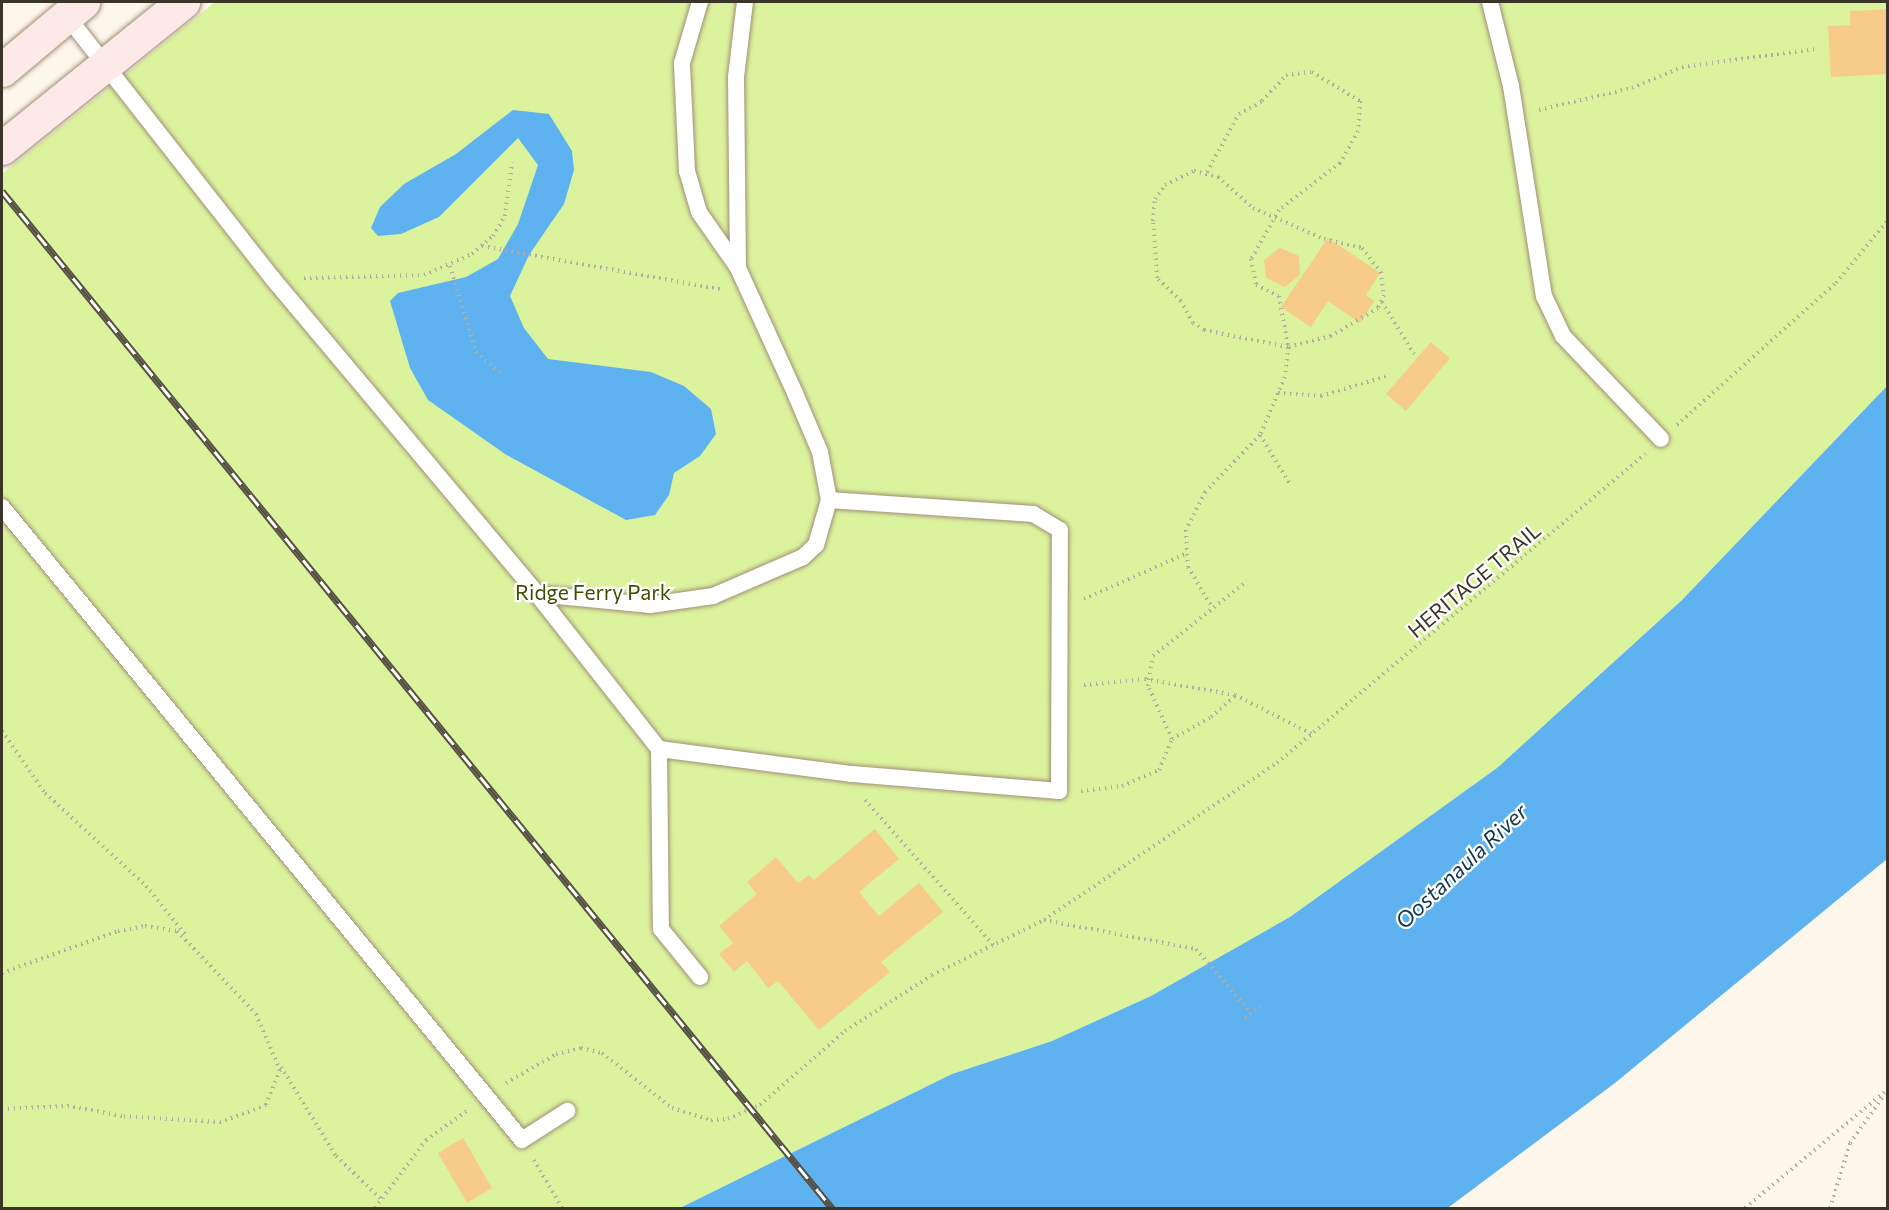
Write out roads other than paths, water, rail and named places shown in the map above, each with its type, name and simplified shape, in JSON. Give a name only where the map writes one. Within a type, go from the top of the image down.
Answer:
[{"type":"main road","points":[[2,148],[183,2]]},
{"type":"main road","points":[[2,70],[75,8]]},
{"type":"lane","points":[[537,594],[650,605],[713,596],[803,557],[816,545],[829,500],[820,452],[738,268],[699,212],[687,171],[682,63],[700,2]]},
{"type":"lane","points":[[738,268],[736,77],[745,2]]},
{"type":"lane","points":[[1490,2],[1516,115],[1544,296],[1563,336],[1661,439]]},
{"type":"lane","points":[[75,8],[106,63],[273,279],[537,594],[659,749],[661,929],[700,977]]},
{"type":"lane","points":[[659,749],[840,772],[1059,791],[1060,531],[1033,514],[829,500]]},
{"type":"lane","points":[[2,507],[312,890],[490,1094],[522,1140],[567,1111]]},
{"type":"water","points":[[513,110],[549,114],[572,151],[574,170],[564,204],[529,255],[510,296],[524,328],[548,359],[651,372],[684,386],[711,409],[716,434],[700,456],[674,473],[669,495],[655,515],[626,520],[505,454],[428,400],[410,368],[390,301],[398,293],[466,277],[498,259],[518,224],[538,165],[518,138],[439,217],[401,234],[378,236],[371,228],[380,207],[404,184],[456,154]]},
{"type":"water","name":"Oostanaula River","points":[[1887,386],[1887,859],[1615,1083],[1449,1207],[680,1208],[952,1074],[1052,1041],[1151,996],[1290,917],[1497,768],[1682,600]]},
{"type":"railway","points":[[2,191],[832,1208]]},
{"type":"park label","name":"Ridge Ferry Park","points":[[593,592]]}]
